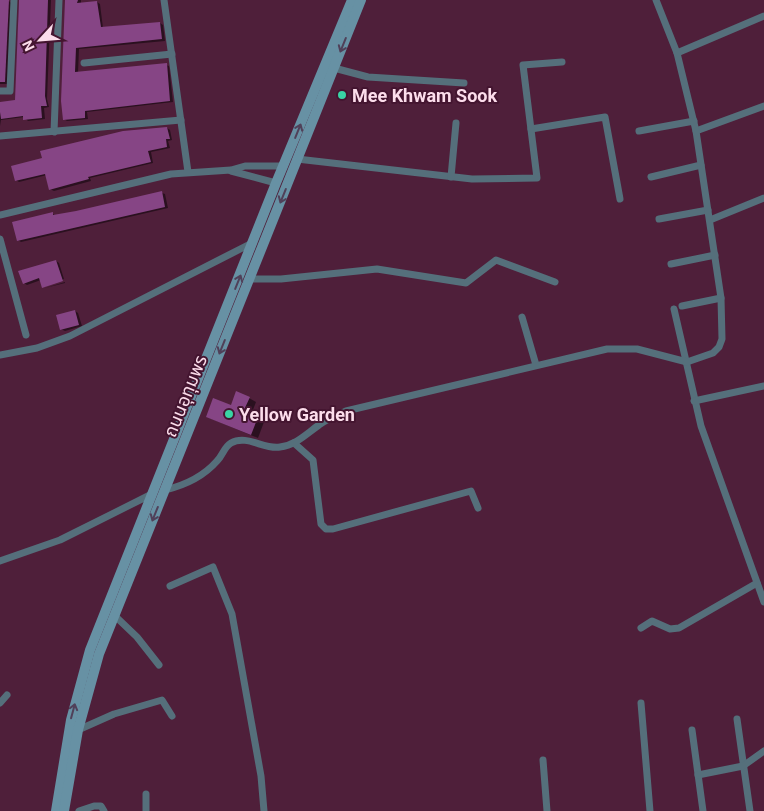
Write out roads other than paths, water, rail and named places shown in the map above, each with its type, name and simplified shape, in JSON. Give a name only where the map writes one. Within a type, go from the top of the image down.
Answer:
[{"type":"street","points":[[0,91],[10,91],[14,0]]},
{"type":"street","points":[[54,132],[59,0]]},
{"type":"street","points":[[164,0],[188,172]]},
{"type":"street","name":"ถนนอุทุมพร","points":[[56,811],[71,720],[90,650],[276,183],[352,0]]},
{"type":"street","name":"ถนนอุทุมพร","points":[[64,811],[78,730],[99,654],[361,0]]},
{"type":"street","points":[[0,562],[60,540],[152,494],[181,486],[199,477],[216,462],[226,447],[236,441],[250,441],[273,447],[294,443],[320,424],[346,411],[607,349],[637,349],[687,362],[713,353],[719,347],[722,339],[721,298],[702,165],[694,121],[677,53],[656,0]]},
{"type":"street","points":[[677,53],[764,16]]},
{"type":"street","points":[[84,63],[172,54]]},
{"type":"street","points":[[298,159],[472,179],[537,178],[523,65],[562,62]]},
{"type":"street","points":[[334,68],[368,77],[464,83]]},
{"type":"street","points":[[696,131],[764,106]]},
{"type":"street","points":[[531,129],[604,117],[620,199]]},
{"type":"street","points":[[0,136],[181,120]]},
{"type":"street","points":[[639,131],[694,121]]},
{"type":"street","points":[[451,176],[456,123]]},
{"type":"street","points":[[651,177],[702,165]]},
{"type":"street","points":[[0,215],[171,174],[231,170],[245,166],[283,166]]},
{"type":"street","points":[[231,170],[276,183]]},
{"type":"street","points":[[710,220],[764,198]]},
{"type":"street","points":[[659,219],[708,210]]},
{"type":"street","points":[[0,239],[26,335]]},
{"type":"street","points":[[0,355],[37,348],[70,336],[254,242]]},
{"type":"street","points":[[671,264],[715,256]]},
{"type":"street","points":[[250,279],[281,279],[377,269],[466,283],[496,260],[555,282]]},
{"type":"street","points":[[682,306],[721,298]]},
{"type":"street","points":[[674,308],[701,426],[764,602]]},
{"type":"street","points":[[522,317],[536,366]]},
{"type":"street","points":[[694,401],[764,386]]},
{"type":"street","points":[[294,443],[313,460],[321,524],[326,529],[333,529],[471,491],[478,508]]},
{"type":"street","points":[[170,586],[213,567],[232,614],[261,776],[264,811]]},
{"type":"street","points":[[641,628],[652,621],[670,629],[679,628],[758,584]]},
{"type":"street","points":[[114,615],[137,638],[159,665]]},
{"type":"street","points":[[0,703],[8,695]]},
{"type":"street","points":[[78,730],[114,714],[162,700],[172,716]]},
{"type":"street","points":[[641,703],[650,811]]},
{"type":"street","points":[[737,719],[750,811]]},
{"type":"street","points":[[692,730],[703,811]]},
{"type":"street","points":[[698,775],[743,766],[764,751]]},
{"type":"street","points":[[544,760],[546,811]]},
{"type":"street","points":[[146,794],[146,811]]},
{"type":"street","points":[[79,811],[94,806],[101,806],[104,811]]},
{"type":"place","name":"Mee Khwam Sook","points":[[342,95]]},
{"type":"place","name":"Yellow Garden","points":[[229,414]]}]
